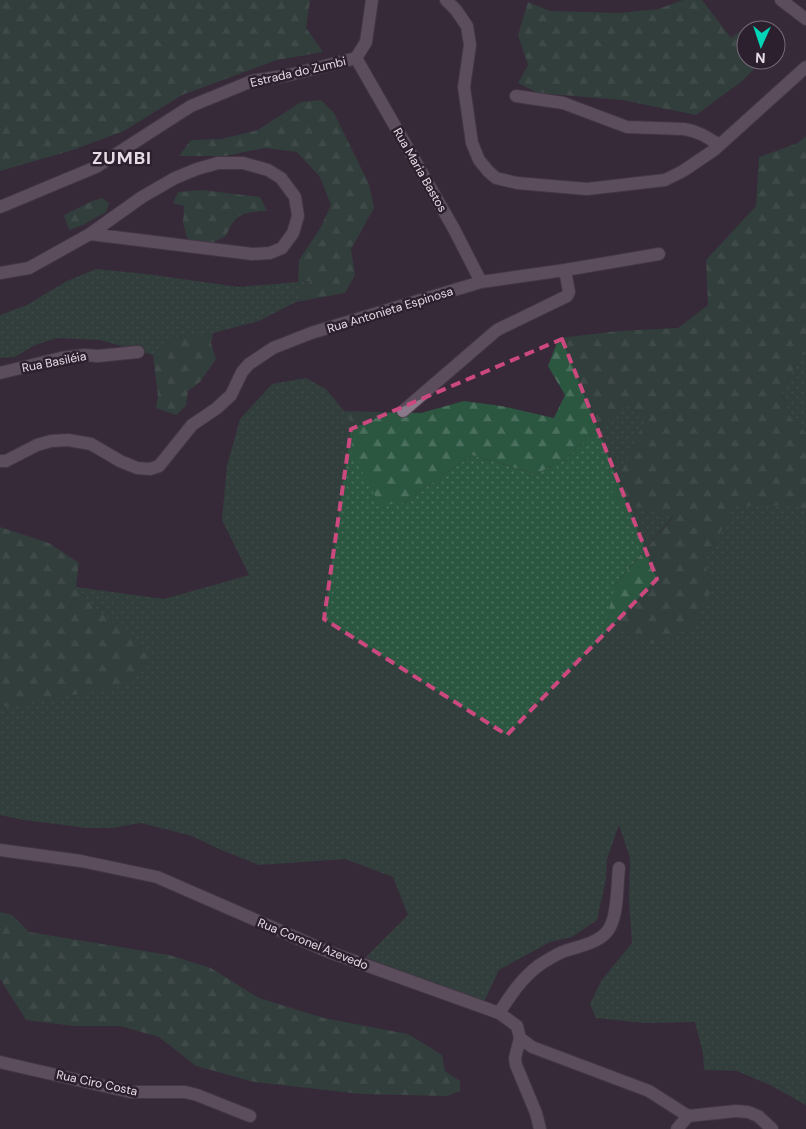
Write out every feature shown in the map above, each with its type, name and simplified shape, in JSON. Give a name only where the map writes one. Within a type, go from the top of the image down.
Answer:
[{"type":"street","points":[[356,58],[366,42],[372,0]]},
{"type":"street","points":[[446,0],[467,26],[470,45],[464,87],[472,143],[479,160],[488,171],[496,178],[517,183],[587,189],[665,180],[683,171],[719,145],[806,67]]},
{"type":"street","points":[[783,1],[806,19]]},
{"type":"street","name":"Estrada do Zumbi","points":[[0,207],[96,167],[191,106],[252,81],[289,75],[356,58]]},
{"type":"street","name":"Rua Maria Bastos","points":[[356,58],[454,229],[481,282]]},
{"type":"street","points":[[516,96],[563,103],[627,127],[638,129],[684,128],[694,130],[719,145]]},
{"type":"street","points":[[0,273],[29,268],[90,234],[142,196],[175,178],[218,163],[243,163],[268,170],[281,178],[295,197],[298,216],[293,233],[282,248],[270,252],[252,254],[90,234]]},
{"type":"street","name":"Rua Antonieta Espinosa","points":[[0,461],[6,461],[25,450],[51,441],[68,440],[91,444],[120,461],[137,468],[150,469],[159,466],[192,425],[231,396],[242,372],[249,364],[273,348],[329,328],[481,282],[659,254]]},
{"type":"street","points":[[403,411],[497,330],[567,296],[569,292],[565,270]]},
{"type":"street","name":"Rua Basiléia","points":[[0,373],[76,356],[138,352]]},
{"type":"street","name":"Rua Coronel Azevedo","points":[[0,850],[81,861],[157,878],[329,952],[499,1013],[512,1020],[517,1026],[520,1038]]},
{"type":"street","points":[[499,1013],[522,980],[539,966],[560,953],[597,940],[606,933],[614,917],[619,868]]},
{"type":"street","points":[[540,1129],[536,1113],[516,1065],[515,1058],[520,1038],[532,1047],[649,1091],[688,1116],[736,1111],[748,1112],[758,1116],[772,1129]]},
{"type":"street","name":"Rua Ciro Costa","points":[[0,1062],[130,1092],[185,1092],[198,1095],[250,1116]]},
{"type":"street","points":[[677,1129],[688,1116]]},
{"type":"highlighted area","points":[[562,339],[657,579],[507,735],[324,619],[351,429]]},
{"type":"green space","points":[[0,0],[310,0],[306,28],[323,52],[277,60],[182,95],[124,131],[73,150],[0,171]]},
{"type":"green space","points":[[683,0],[702,0],[731,38],[736,34],[736,70],[753,70],[741,82],[696,115],[622,100],[538,93],[518,83],[528,65],[518,35],[528,2],[550,11],[619,13],[658,9]]},
{"type":"green space","points":[[321,100],[334,113],[369,184],[374,208],[351,249],[355,275],[345,293],[296,302],[310,281],[298,282],[299,260],[321,227],[331,205],[320,177],[297,152],[265,148],[225,156],[179,156],[191,140],[221,139],[258,130],[301,102]]},
{"type":"green space","points":[[806,136],[806,354],[800,356],[782,393],[791,418],[806,433],[806,509],[793,505],[735,506],[705,560],[710,593],[693,627],[651,644],[606,622],[615,585],[674,516],[609,500],[644,422],[624,403],[566,459],[536,474],[472,455],[403,503],[380,505],[351,451],[353,426],[344,411],[421,413],[464,401],[501,406],[554,418],[565,395],[548,366],[559,338],[619,331],[678,328],[708,305],[706,260],[756,206],[759,157],[798,143]]},
{"type":"green space","points":[[202,190],[260,197],[267,211],[241,215],[229,228],[226,236],[210,244],[188,241],[183,223],[184,206],[173,203],[178,192]]},
{"type":"green space","points":[[102,198],[109,203],[106,212],[83,225],[69,230],[64,215]]},
{"type":"green space","points":[[96,269],[239,287],[310,281],[296,302],[259,321],[213,333],[184,334],[153,355],[100,340],[57,338],[35,345],[15,357],[0,358],[0,315],[27,305],[67,281]]},
{"type":"green space","points":[[213,333],[211,343],[216,359],[200,382],[188,391],[186,406],[176,415],[156,408],[158,396],[153,355],[184,334]]},
{"type":"green space","points":[[806,354],[806,433],[791,418],[782,393],[800,356]]},
{"type":"green space","points":[[306,378],[326,389],[344,411],[353,426],[351,451],[403,503],[472,455],[536,474],[566,459],[624,403],[645,422],[674,515],[615,585],[710,593],[705,560],[735,505],[793,505],[806,509],[806,1105],[770,1085],[737,1071],[704,1070],[703,1053],[695,1022],[645,1023],[596,1018],[590,1004],[601,981],[632,943],[629,900],[630,858],[619,825],[607,859],[606,879],[597,920],[572,937],[550,942],[499,970],[481,1008],[366,957],[408,915],[393,877],[345,859],[259,865],[192,836],[141,823],[112,828],[87,828],[0,815],[0,706],[13,706],[89,602],[76,587],[164,599],[249,575],[222,520],[227,466],[240,419],[272,384]]},
{"type":"green space","points":[[0,527],[49,543],[79,563],[76,587],[89,602],[149,653],[132,684],[13,706],[0,706]]},
{"type":"green space","points":[[0,912],[12,915],[29,932],[169,955],[211,968],[259,998],[324,1018],[408,1034],[442,1055],[445,1071],[460,1081],[460,1091],[447,1096],[361,1094],[254,1082],[196,1066],[159,1037],[120,1026],[74,1026],[26,1020],[0,979]]},
{"type":"district","name":"ZUMBI","points":[[122,158]]}]
